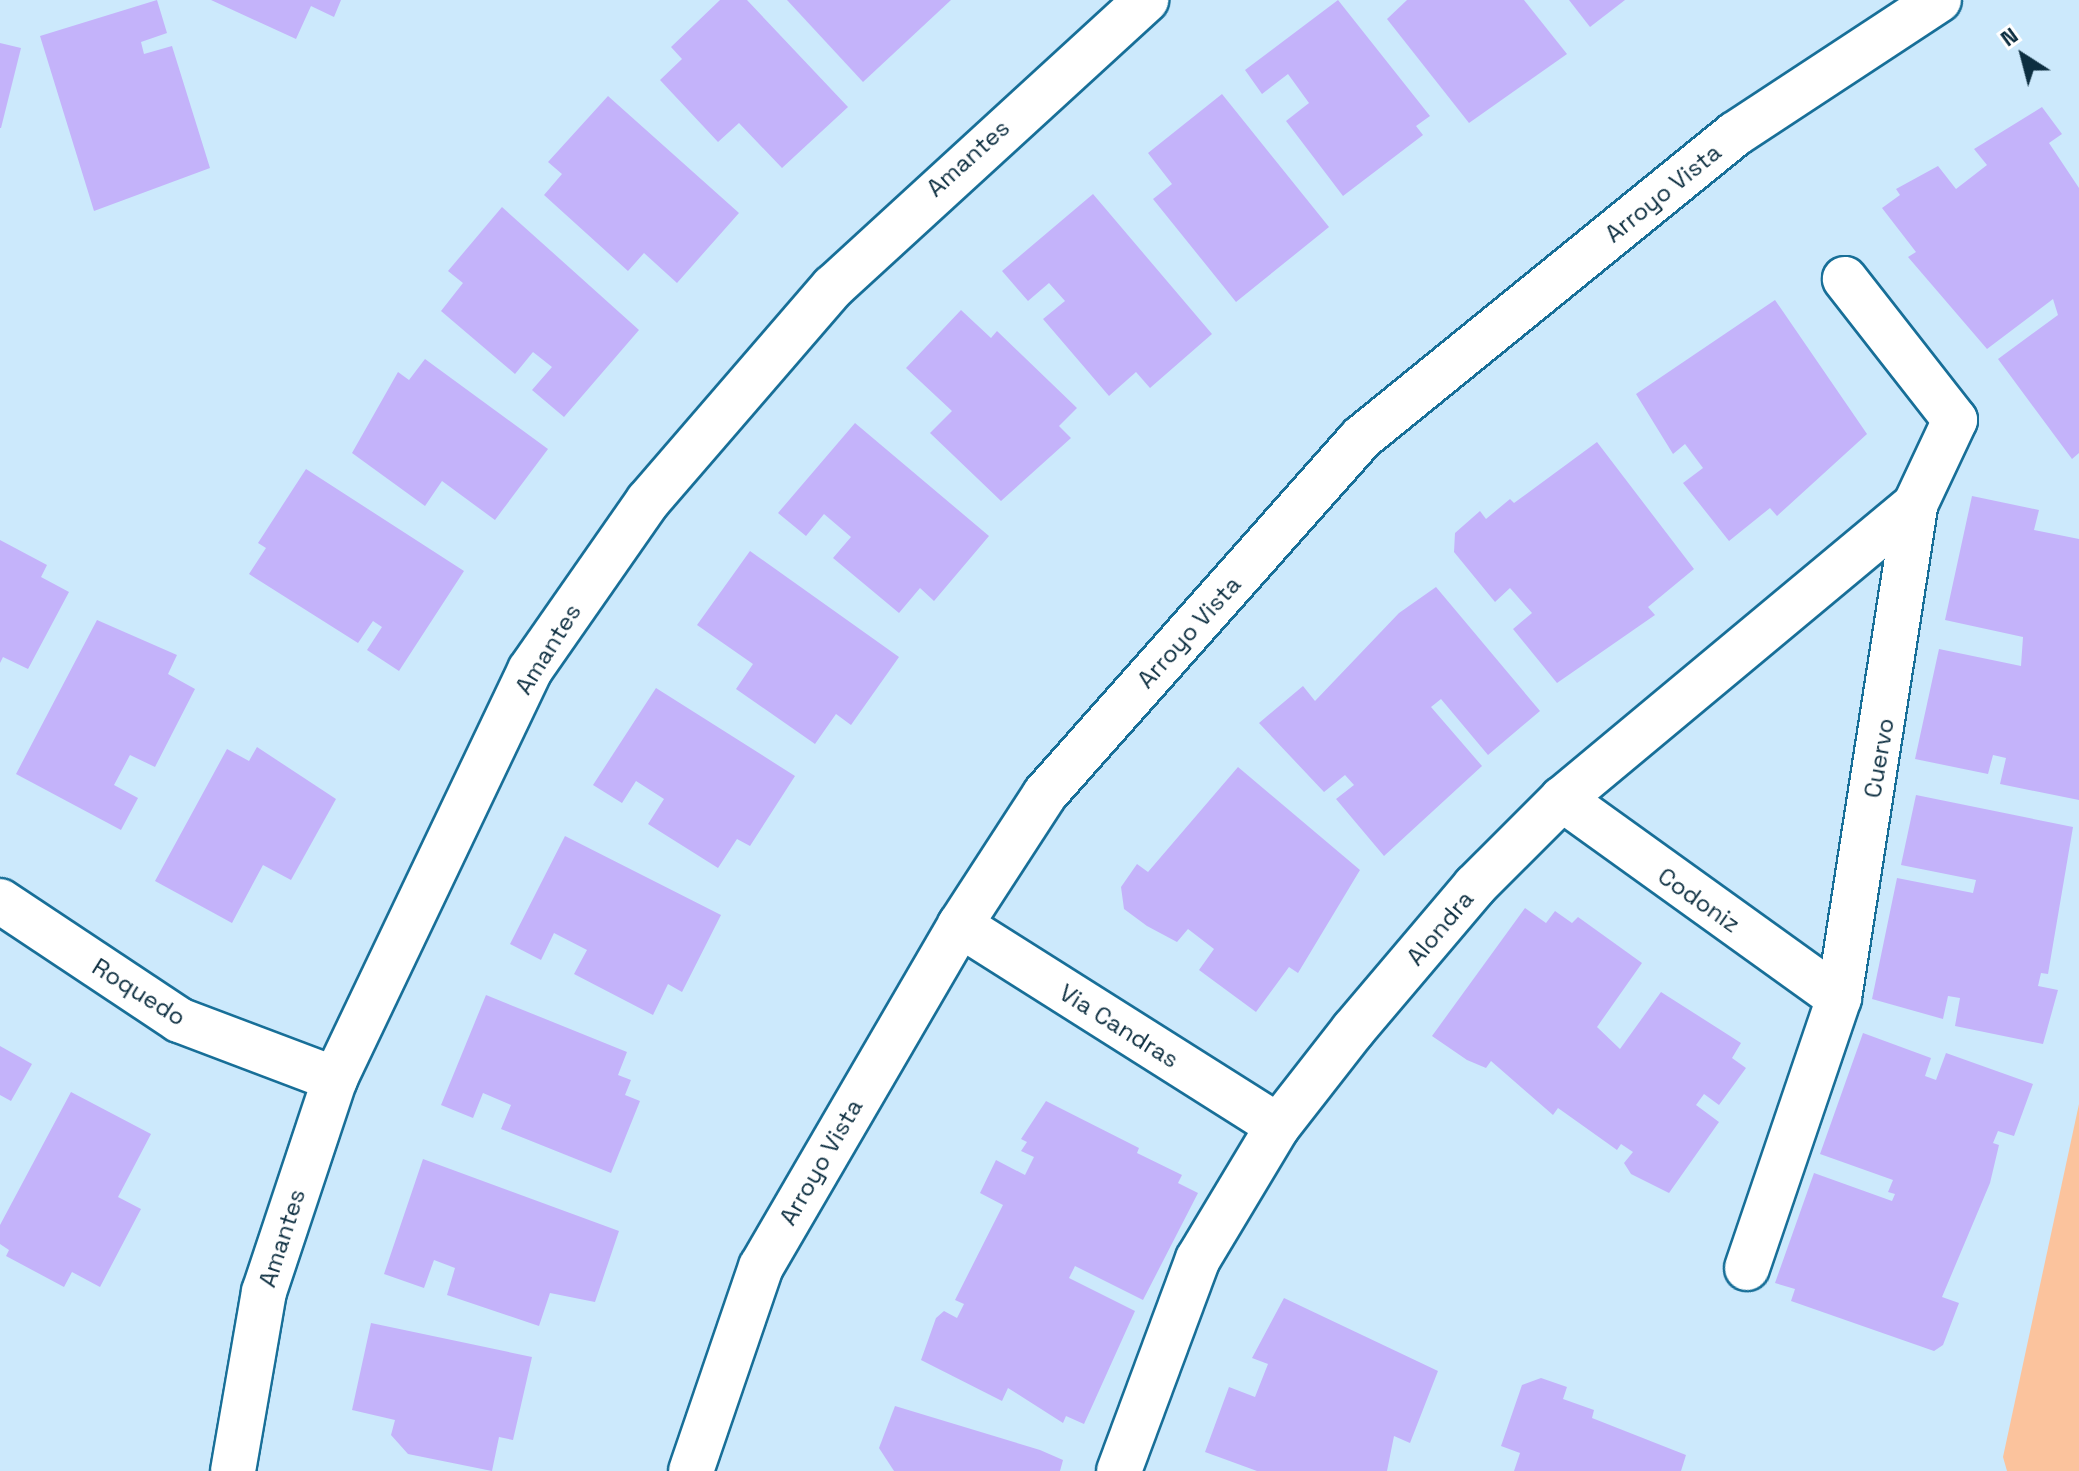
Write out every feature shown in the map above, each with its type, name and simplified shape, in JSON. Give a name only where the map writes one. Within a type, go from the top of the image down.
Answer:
[{"type":"street","name":"Arroyo Vista","points":[[691,1471],[761,1267],[960,925],[1045,794],[1361,438],[1735,134],[1914,7]]},
{"type":"street","name":"Amantes","points":[[233,1471],[264,1292],[335,1079],[530,670],[648,501],[833,287],[1117,9]]},
{"type":"street","name":"Cuervo","points":[[1747,1268],[1839,998],[1915,505],[1955,420],[1845,279]]},
{"type":"street","name":"Alondra","points":[[1119,1471],[1198,1259],[1278,1126],[1475,886],[1562,799],[1668,703],[1915,505]]},
{"type":"street","name":"Codoniz","points":[[1562,799],[1839,998]]},
{"type":"street","name":"Roquedo","points":[[0,901],[179,1020],[335,1079]]},
{"type":"street","name":"Via Candras","points":[[960,925],[1278,1126]]},
{"type":"shaded area","points":[[2079,1104],[2079,1471],[2007,1471],[2003,1457]]},
{"type":"building","points":[[157,0],[167,33],[141,42],[144,54],[172,46],[210,168],[94,211],[40,36]]},
{"type":"building","points":[[211,0],[341,0],[334,17],[311,6],[296,39]]},
{"type":"building","points":[[720,0],[747,0],[848,107],[782,168],[739,123],[718,142],[660,80],[682,59],[671,47]]},
{"type":"building","points":[[787,0],[951,0],[863,82]]},
{"type":"building","points":[[1338,0],[1430,116],[1416,126],[1423,135],[1343,196],[1286,121],[1309,103],[1288,74],[1262,94],[1245,70]]},
{"type":"building","points":[[1407,0],[1524,0],[1567,54],[1469,123],[1387,19]]},
{"type":"building","points":[[1569,0],[1625,0],[1590,27]]},
{"type":"building","points":[[0,43],[21,48],[1,128],[0,128]]},
{"type":"building","points":[[1222,94],[1329,227],[1236,302],[1153,199],[1172,184],[1148,153]]},
{"type":"building","points":[[608,96],[739,213],[677,283],[644,253],[628,271],[544,195],[562,174],[548,162]]},
{"type":"building","points":[[2042,107],[2062,134],[2049,143],[2079,188],[2079,453],[2072,459],[1998,359],[2058,315],[2053,299],[1987,349],[1908,257],[1916,252],[1882,208],[1900,195],[1896,189],[1938,166],[1956,189],[1987,165],[1974,149]]},
{"type":"building","points":[[1093,194],[1212,334],[1150,388],[1136,372],[1109,396],[1043,319],[1065,301],[1049,283],[1028,301],[1002,271]]},
{"type":"building","points":[[502,207],[639,330],[564,417],[532,390],[552,367],[533,352],[515,374],[441,311],[463,283],[448,271]]},
{"type":"building","points":[[1775,300],[1867,434],[1777,516],[1770,508],[1729,541],[1683,483],[1703,468],[1685,444],[1673,454],[1636,394]]},
{"type":"building","points":[[961,310],[991,338],[997,331],[1077,408],[1059,426],[1071,438],[1001,501],[930,433],[952,411],[906,368]]},
{"type":"building","points":[[425,359],[548,449],[495,520],[442,481],[425,506],[352,453],[398,372],[409,380]]},
{"type":"building","points":[[855,423],[989,536],[934,601],[920,588],[899,613],[833,558],[851,537],[824,514],[806,536],[778,513]]},
{"type":"building","points":[[1597,442],[1694,569],[1648,607],[1655,615],[1557,683],[1513,629],[1532,613],[1510,588],[1495,602],[1454,552],[1455,533],[1480,511],[1486,519],[1510,499],[1514,503]]},
{"type":"building","points":[[306,469],[464,571],[399,671],[367,650],[382,627],[373,621],[358,643],[249,574],[266,548],[258,543]]},
{"type":"building","points":[[1972,496],[2039,510],[2034,530],[2079,539],[2079,800],[2000,784],[2006,758],[1993,755],[1988,774],[1915,759],[1939,649],[2021,666],[2023,637],[1945,620]]},
{"type":"building","points":[[0,540],[47,565],[41,577],[69,592],[28,669],[3,657],[0,663]]},
{"type":"building","points":[[750,551],[899,657],[851,725],[836,714],[815,744],[736,689],[753,664],[697,625]]},
{"type":"building","points":[[1436,587],[1540,711],[1488,755],[1441,699],[1431,707],[1482,766],[1384,856],[1336,799],[1354,785],[1345,775],[1324,792],[1259,723],[1303,686],[1315,701],[1399,613]]},
{"type":"building","points":[[97,620],[177,655],[168,674],[195,689],[155,767],[130,755],[114,785],[138,798],[121,830],[16,774]]},
{"type":"building","points":[[656,688],[795,776],[750,846],[737,839],[718,868],[648,824],[664,799],[636,781],[622,803],[593,785]]},
{"type":"building","points":[[257,747],[336,799],[291,880],[263,865],[232,923],[155,881],[227,749],[249,761]]},
{"type":"building","points":[[1238,767],[1360,870],[1298,973],[1289,967],[1256,1012],[1199,970],[1214,949],[1188,929],[1177,942],[1147,926],[1124,909],[1121,887],[1137,864],[1148,872]]},
{"type":"building","points":[[1916,795],[2073,827],[2048,974],[2041,973],[2038,986],[2058,990],[2043,1044],[1955,1026],[1960,998],[1948,996],[1943,1019],[1872,999],[1897,878],[1973,893],[1976,880],[1901,865]]},
{"type":"building","points":[[565,836],[721,915],[682,992],[668,984],[653,1015],[574,974],[587,950],[554,933],[541,960],[510,944]]},
{"type":"building","points":[[1525,908],[1546,923],[1555,911],[1572,923],[1578,917],[1642,963],[1597,1027],[1620,1049],[1661,992],[1741,1043],[1732,1058],[1746,1068],[1719,1105],[1704,1094],[1696,1105],[1719,1122],[1669,1193],[1631,1174],[1624,1163],[1633,1152],[1621,1144],[1617,1150],[1558,1108],[1553,1115],[1491,1061],[1486,1068],[1467,1060],[1432,1036]]},
{"type":"building","points":[[486,995],[627,1052],[618,1075],[631,1080],[625,1095],[640,1101],[611,1173],[501,1129],[511,1105],[483,1093],[473,1118],[441,1105]]},
{"type":"building","points":[[1863,1033],[1931,1058],[1925,1076],[1936,1080],[1946,1053],[2033,1084],[2014,1136],[1998,1131],[1993,1143],[1999,1145],[1990,1183],[1942,1297],[1959,1303],[1943,1345],[1934,1351],[1791,1301],[1795,1289],[1775,1283],[1814,1173],[1892,1201],[1895,1194],[1888,1192],[1893,1180],[1820,1154]]},
{"type":"building","points":[[0,1046],[32,1064],[11,1101],[0,1095]]},
{"type":"building","points":[[71,1092],[151,1134],[118,1197],[141,1209],[100,1287],[72,1272],[64,1287],[6,1256],[9,1250],[0,1244],[0,1225]]},
{"type":"building","points":[[1046,1101],[1139,1148],[1137,1153],[1182,1175],[1178,1183],[1198,1193],[1143,1300],[1075,1266],[1069,1278],[1135,1311],[1084,1424],[1066,1416],[1063,1423],[1008,1388],[1002,1401],[921,1360],[936,1318],[944,1311],[957,1318],[964,1304],[955,1300],[1003,1205],[980,1193],[996,1160],[1025,1175],[1034,1157],[1021,1151],[1027,1142],[1021,1139]]},
{"type":"building","points":[[423,1159],[619,1231],[595,1302],[550,1293],[539,1326],[447,1295],[455,1268],[434,1260],[424,1288],[384,1274]]},
{"type":"building","points":[[1284,1298],[1438,1371],[1410,1443],[1394,1436],[1387,1471],[1257,1471],[1205,1452],[1229,1387],[1255,1397],[1268,1364],[1252,1358]]},
{"type":"building","points":[[371,1323],[532,1357],[513,1440],[499,1437],[492,1471],[408,1454],[391,1435],[395,1420],[352,1410]]},
{"type":"building","points":[[1541,1378],[1567,1387],[1563,1399],[1594,1410],[1592,1418],[1686,1455],[1681,1471],[1514,1471],[1520,1453],[1501,1446],[1522,1385]]},
{"type":"building","points":[[895,1406],[1040,1450],[1063,1460],[1060,1471],[894,1471],[879,1448]]}]
